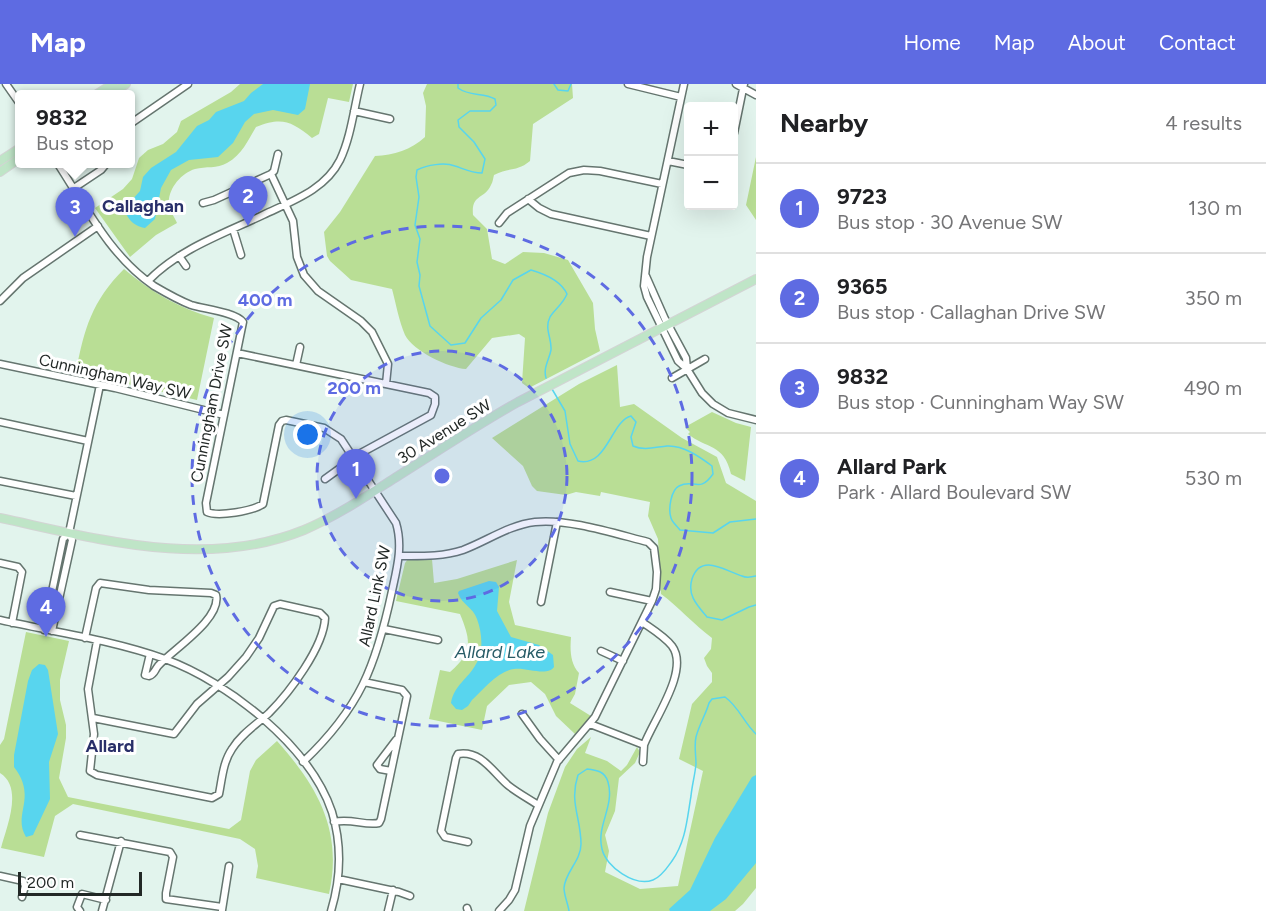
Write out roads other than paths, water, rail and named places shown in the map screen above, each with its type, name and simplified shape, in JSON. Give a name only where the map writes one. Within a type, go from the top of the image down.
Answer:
[{"type":"main road","points":[[0,162],[15,152]]},
{"type":"main road","points":[[0,172],[15,162]]},
{"type":"main road","name":"30 Avenue SW","points":[[0,518],[130,544],[170,548],[236,547],[273,540],[305,529],[335,514],[474,428],[537,393],[756,281]]},
{"type":"street","points":[[6,84],[15,97]]},
{"type":"street","points":[[135,120],[188,84]]},
{"type":"street","points":[[148,281],[162,267],[180,256],[315,189],[333,172],[345,147],[360,84]]},
{"type":"street","points":[[628,84],[681,97]]},
{"type":"street","points":[[684,84],[651,236],[646,276],[678,361],[687,369],[702,393],[713,404],[735,416],[756,420]]},
{"type":"street","points":[[736,84],[744,86],[756,95]]},
{"type":"street","points":[[738,114],[744,86]]},
{"type":"street","points":[[354,111],[390,119]]},
{"type":"street","points":[[203,203],[214,201],[271,174],[274,171],[278,153]]},
{"type":"street","points":[[668,161],[684,164]]},
{"type":"street","name":"Cunningham Drive SW","points":[[61,168],[120,256],[148,281],[190,304],[241,319],[243,325],[206,510],[211,514],[249,510],[263,504],[279,425],[283,421],[320,427],[333,433],[346,444],[375,491]]},
{"type":"street","points":[[74,188],[103,168]]},
{"type":"street","points":[[499,223],[507,213],[564,175],[584,170],[600,171],[662,184]]},
{"type":"street","points":[[271,174],[293,221],[297,257],[304,275],[321,293],[352,318],[361,321],[372,332],[386,358],[388,370],[386,384]]},
{"type":"street","points":[[528,199],[551,214],[651,236]]},
{"type":"street","points":[[0,302],[23,278],[98,226]]},
{"type":"street","points":[[234,229],[241,255]]},
{"type":"street","points":[[180,256],[186,266]]},
{"type":"street","points":[[361,321],[366,314]]},
{"type":"street","points":[[296,365],[300,347]]},
{"type":"street","points":[[237,353],[386,384],[431,394],[435,397],[436,401],[431,415],[377,445],[325,479]]},
{"type":"street","points":[[672,378],[705,358]]},
{"type":"street","name":"Cunningham Way SW","points":[[0,364],[224,414]]},
{"type":"street","points":[[44,630],[63,539],[69,532],[100,385]]},
{"type":"street","points":[[0,422],[88,441]]},
{"type":"street","points":[[373,437],[377,445]]},
{"type":"street","points":[[0,481],[76,496]]},
{"type":"street","name":"Allard Link SW","points":[[303,762],[330,735],[345,715],[364,682],[384,629],[399,556],[399,535],[396,523],[375,491]]},
{"type":"street","points":[[399,556],[450,553],[468,548],[522,524],[541,521],[557,522],[650,543],[654,549],[657,572],[656,590],[652,601],[590,724],[559,759],[530,825],[515,890],[499,911]]},
{"type":"street","points":[[541,602],[557,522]]},
{"type":"street","points":[[52,632],[72,540],[69,532]]},
{"type":"street","points":[[0,563],[18,567],[22,572],[12,623]]},
{"type":"street","points":[[85,638],[96,588],[100,583],[149,590],[214,594],[217,601],[206,621],[157,667],[153,675],[147,676],[145,671],[150,654]]},
{"type":"street","points":[[610,592],[652,601]]},
{"type":"street","points":[[93,718],[174,734],[197,704],[251,651],[274,606],[280,604],[322,614],[325,621],[306,665],[284,696],[232,748],[225,763],[219,794],[213,798],[91,772],[89,768],[94,740],[88,689],[97,641]]},
{"type":"street","points":[[0,620],[85,638],[166,659],[218,685],[263,719],[303,762],[326,798],[334,822],[339,851],[338,879],[331,911]]},
{"type":"street","points":[[642,622],[671,645],[677,656],[678,666],[674,681],[644,745],[643,762]]},
{"type":"street","points":[[384,629],[438,640]]},
{"type":"street","points":[[601,651],[623,661]]},
{"type":"street","points":[[334,822],[353,820],[380,823],[406,693],[364,682]]},
{"type":"street","points":[[522,714],[540,739],[559,759]]},
{"type":"street","points":[[590,724],[644,745]]},
{"type":"street","points":[[391,771],[379,768],[377,765],[398,737]]},
{"type":"street","points":[[468,842],[445,837],[441,831],[458,754],[465,753],[486,763],[509,786],[538,805]]},
{"type":"street","points":[[80,835],[121,841],[171,853],[173,859],[165,896],[168,900],[222,909],[229,866]]},
{"type":"street","points":[[102,911],[121,841]]},
{"type":"street","points":[[0,876],[23,881],[25,886],[22,897]]},
{"type":"street","points":[[338,879],[393,890],[410,896]]},
{"type":"street","points":[[388,911],[393,890]]},
{"type":"street","points":[[80,911],[77,907],[82,894],[106,900]]},
{"type":"water","points":[[263,84],[310,84],[305,109],[298,115],[273,110],[254,114],[245,122],[233,143],[218,157],[189,160],[171,170],[161,188],[155,219],[145,228],[136,225],[122,206],[131,201],[140,191],[143,177],[151,168],[176,152],[197,126],[209,120],[216,112],[244,101]]},
{"type":"water","name":"Allard Lake","points":[[489,581],[496,582],[499,587],[497,611],[511,637],[539,645],[553,655],[554,667],[546,671],[508,670],[491,682],[468,706],[462,710],[456,709],[451,703],[453,697],[479,659],[481,642],[479,624],[475,615],[458,593]]},
{"type":"water","points":[[39,664],[45,665],[48,670],[58,734],[49,762],[50,799],[33,835],[26,837],[22,829],[24,788],[14,767],[14,755],[28,681],[32,670]]},
{"type":"water","points":[[756,775],[756,863],[726,899],[710,911],[670,911],[669,909],[690,890],[715,838],[752,777]]},
{"type":"waterway","points":[[458,84],[458,88],[463,91],[495,99],[496,105],[490,111],[470,111],[458,120],[459,127],[474,142],[485,159],[482,173],[446,164],[431,165],[417,170],[419,197],[415,225],[420,239],[417,262],[420,275],[419,286],[430,326],[451,345],[465,343],[481,318],[501,300],[513,280],[531,270],[547,276],[561,285],[567,294],[548,321],[551,350],[546,367],[546,378]]},
{"type":"waterway","points":[[554,84],[558,90],[568,91],[571,84]]},
{"type":"waterway","points":[[552,389],[565,411],[570,444],[578,461],[596,458],[618,426],[631,416],[636,422],[631,437],[633,446],[679,447],[697,455],[712,466],[713,474],[704,483],[684,484],[674,491],[670,514],[672,521],[680,530],[713,533],[730,522],[756,519]]},
{"type":"waterway","points":[[756,576],[744,577],[708,565],[696,571],[691,585],[694,600],[707,617],[722,620],[756,605]]},
{"type":"waterway","points":[[569,911],[564,891],[565,882],[578,856],[581,844],[575,802],[578,775],[587,769],[600,772],[607,778],[610,791],[601,841],[602,849],[609,862],[615,869],[630,878],[638,881],[653,880],[661,875],[670,864],[683,838],[696,768],[696,737],[709,703],[712,699],[725,697],[756,734]]},
{"type":"place","name":"9365","points":[[248,226]]},
{"type":"place","name":"9832","points":[[75,237]]},
{"type":"place","name":"9723","points":[[356,499]]},
{"type":"place","name":"Allard Park","points":[[46,637]]},
{"type":"district","name":"Callaghan","points":[[143,206]]},
{"type":"district","name":"Allard","points":[[110,746]]}]
